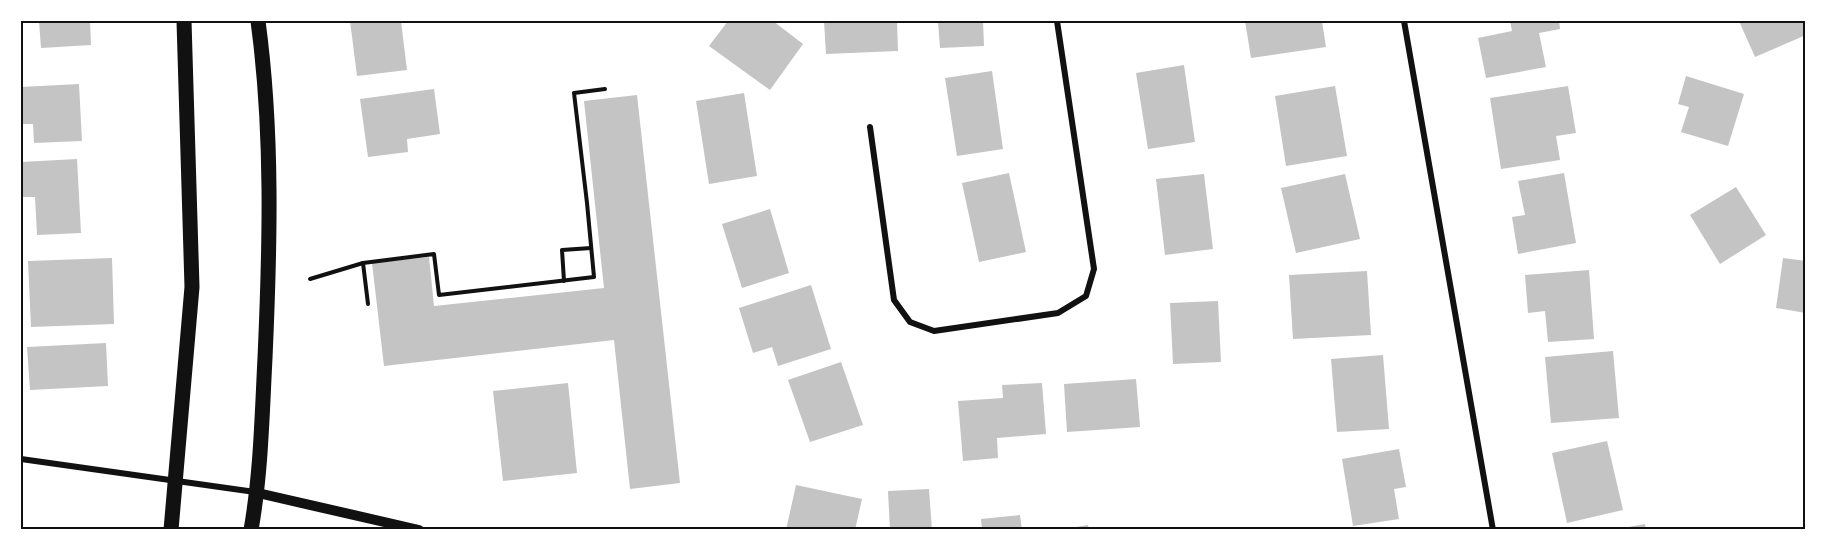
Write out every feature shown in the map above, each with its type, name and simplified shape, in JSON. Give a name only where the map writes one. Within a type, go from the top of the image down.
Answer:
[{"type":"main road","points":[[171,530],[192,287],[184,21]]},
{"type":"main road","points":[[251,530],[258,493],[270,246],[263,62],[258,21]]},
{"type":"street","points":[[870,127],[894,300],[910,322],[934,331],[1058,313],[1086,296],[1094,269],[1056,21]]},
{"type":"street","points":[[1404,21],[1493,530]]},
{"type":"street","points":[[21,459],[258,493],[419,530]]},
{"type":"path","points":[[310,279],[363,263],[434,254],[439,296],[594,277],[574,93],[605,89]]},
{"type":"path","points":[[564,281],[562,250],[591,248]]},
{"type":"path","points":[[363,263],[368,304]]},
{"type":"building","points":[[39,21],[90,21],[91,45],[41,48]]},
{"type":"building","points":[[350,21],[401,21],[407,70],[357,76]]},
{"type":"building","points":[[728,21],[773,21],[803,44],[770,90],[709,46]]},
{"type":"building","points":[[824,21],[897,21],[898,51],[826,54]]},
{"type":"building","points":[[938,21],[983,21],[984,46],[940,48]]},
{"type":"building","points":[[1245,21],[1322,21],[1326,47],[1251,58]]},
{"type":"building","points":[[1510,21],[1559,21],[1560,29],[1539,33],[1546,67],[1486,78],[1478,38],[1512,31]]},
{"type":"building","points":[[1739,21],[1806,21],[1806,35],[1755,57]]},
{"type":"building","points":[[1184,65],[1195,142],[1148,149],[1136,73]]},
{"type":"building","points":[[992,71],[1003,149],[957,156],[945,78]]},
{"type":"building","points":[[1686,76],[1744,94],[1728,146],[1681,132],[1689,107],[1678,104]]},
{"type":"building","points":[[79,84],[82,141],[34,143],[33,124],[21,124],[21,87]]},
{"type":"building","points":[[1335,86],[1347,156],[1286,166],[1275,96]]},
{"type":"building","points":[[1568,86],[1576,133],[1556,136],[1560,160],[1501,169],[1490,98]]},
{"type":"building","points":[[434,89],[440,134],[407,139],[408,152],[368,157],[360,99]]},
{"type":"building","points":[[744,93],[757,176],[709,184],[696,101]]},
{"type":"building","points":[[637,95],[680,483],[630,489],[614,340],[384,366],[372,263],[429,257],[434,306],[604,288],[584,101]]},
{"type":"building","points":[[77,159],[81,233],[37,235],[35,197],[21,197],[21,162]]},
{"type":"building","points":[[1009,173],[1026,252],[979,262],[962,183]]},
{"type":"building","points":[[1564,173],[1576,243],[1518,254],[1512,217],[1525,215],[1518,181]]},
{"type":"building","points":[[1204,174],[1213,249],[1165,255],[1156,179]]},
{"type":"building","points":[[1345,174],[1360,239],[1296,253],[1281,188]]},
{"type":"building","points":[[1736,187],[1766,235],[1720,264],[1690,215]]},
{"type":"building","points":[[770,209],[789,273],[742,288],[722,224]]},
{"type":"building","points":[[112,258],[114,324],[31,327],[28,261]]},
{"type":"building","points":[[1783,258],[1806,261],[1806,313],[1776,308]]},
{"type":"building","points":[[1589,270],[1594,339],[1548,342],[1545,311],[1528,313],[1525,275]]},
{"type":"building","points":[[1367,271],[1371,335],[1293,339],[1289,275]]},
{"type":"building","points":[[811,285],[831,349],[778,366],[772,347],[753,353],[739,308]]},
{"type":"building","points":[[1218,301],[1221,362],[1173,364],[1170,303]]},
{"type":"building","points":[[106,343],[108,386],[30,390],[27,347]]},
{"type":"building","points":[[1613,351],[1619,418],[1551,423],[1545,357]]},
{"type":"building","points":[[1383,355],[1389,429],[1337,432],[1331,359]]},
{"type":"building","points":[[841,362],[863,425],[810,442],[788,380]]},
{"type":"building","points":[[1136,379],[1140,427],[1067,432],[1064,384]]},
{"type":"building","points":[[568,383],[577,473],[503,481],[493,391]]},
{"type":"building","points":[[1042,383],[1046,434],[997,438],[998,458],[963,461],[958,401],[1003,398],[1002,385]]},
{"type":"building","points":[[1607,441],[1623,510],[1567,523],[1552,453]]},
{"type":"building","points":[[1399,449],[1406,487],[1394,489],[1399,519],[1353,526],[1342,459]]},
{"type":"building","points":[[796,485],[862,499],[855,530],[786,530]]},
{"type":"building","points":[[929,489],[932,530],[890,530],[888,491]]},
{"type":"building","points":[[1020,515],[1022,530],[982,530],[981,519]]},
{"type":"building","points":[[1645,524],[1646,530],[1617,530],[1617,529]]},
{"type":"building","points":[[1088,525],[1089,530],[1065,530],[1065,529]]}]
